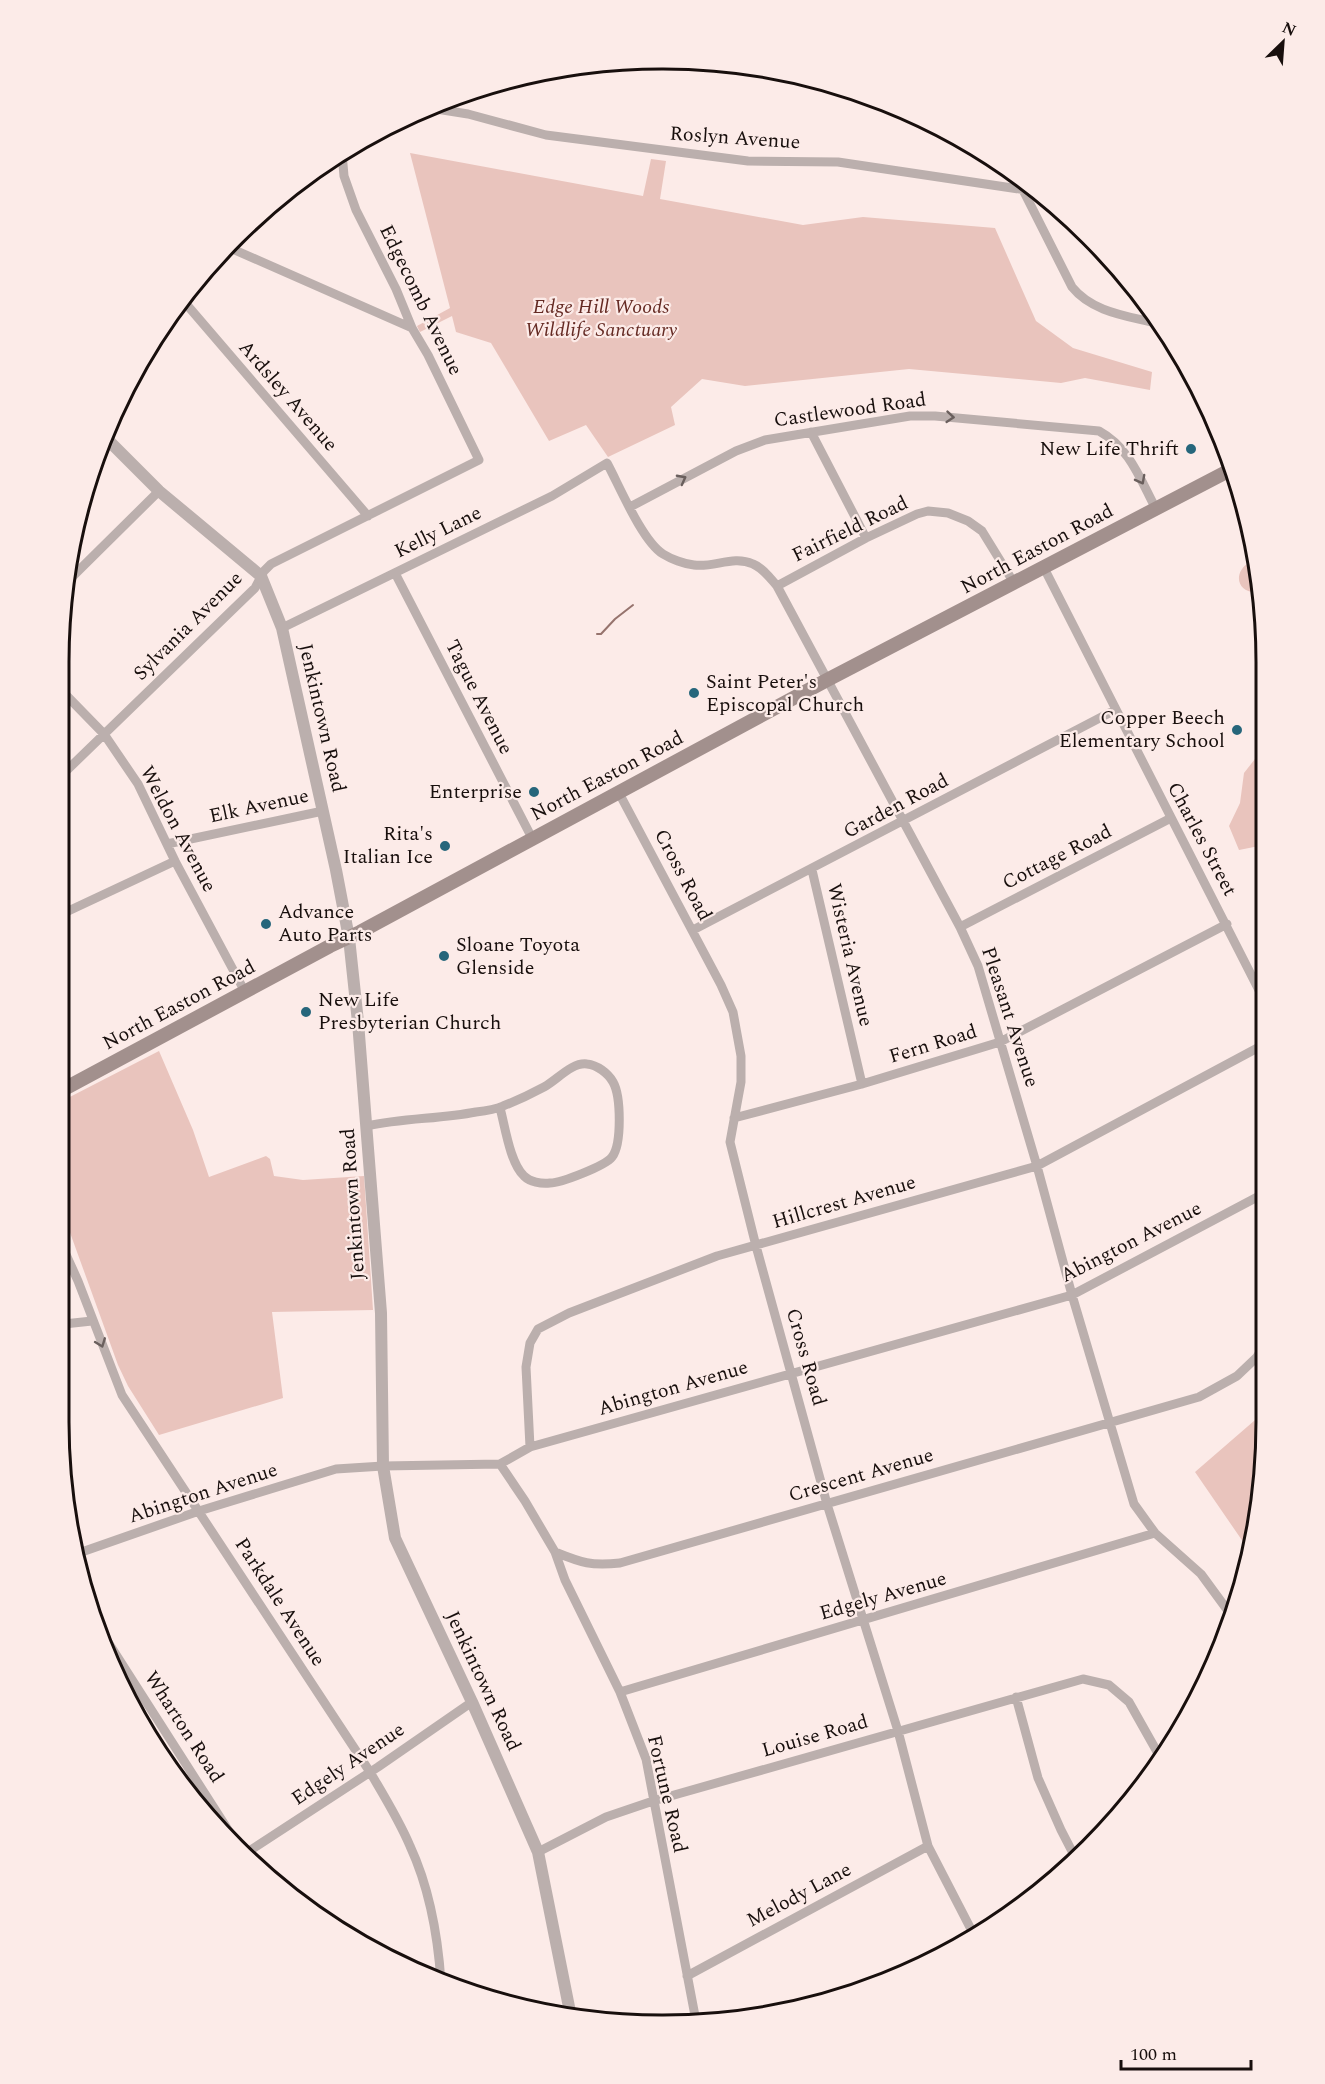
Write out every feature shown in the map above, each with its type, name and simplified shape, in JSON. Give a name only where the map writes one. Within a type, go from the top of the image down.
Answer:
[{"type":"main road","name":"North Easton Road","points":[[69,1086],[827,680],[1225,473]]},
{"type":"street","name":"Roslyn Avenue","points":[[445,110],[468,114],[546,135],[748,161],[838,162],[1021,190]]},
{"type":"street","name":"Edgecomb Avenue","points":[[343,163],[344,176],[356,210],[396,290],[412,328],[428,355],[479,460]]},
{"type":"street","points":[[1024,192],[1072,287],[1080,297],[1093,306],[1147,321]]},
{"type":"street","points":[[235,251],[412,328]]},
{"type":"street","name":"Ardsley Avenue","points":[[188,306],[368,516]]},
{"type":"street","name":"Castlewood Road","points":[[630,507],[754,443],[782,436],[910,416],[924,416],[1099,431],[1112,438],[1126,453],[1156,509]]},
{"type":"street","points":[[811,432],[866,537]]},
{"type":"street","name":"Jenkintown Road","points":[[111,442],[159,491],[261,576],[282,628],[323,811],[348,938],[367,1126],[381,1313],[383,1466],[395,1538],[472,1702],[538,1852],[569,2008]]},
{"type":"street","name":"Sylvania Avenue","points":[[69,768],[255,588],[264,570],[271,564],[479,460]]},
{"type":"street","name":"Pleasant Avenue","points":[[607,463],[646,536],[662,553],[693,565],[726,560],[742,561],[761,568],[777,586],[960,927],[978,966],[1134,1504],[1155,1533],[1201,1575],[1226,1608]]},
{"type":"street","name":"Kelly Lane","points":[[282,628],[552,496],[607,463]]},
{"type":"street","points":[[76,573],[159,491]]},
{"type":"street","name":"Fairfield Road","points":[[777,586],[866,537],[917,514],[928,512],[948,513],[968,521],[982,531],[1014,583]]},
{"type":"street","name":"Charles Street","points":[[1044,568],[1256,984]]},
{"type":"street","name":"Tague Avenue","points":[[395,573],[532,838]]},
{"type":"street","name":"Weldon Avenue","points":[[69,698],[104,734],[138,784],[175,861],[245,992]]},
{"type":"street","name":"Garden Road","points":[[693,930],[812,870],[1115,710]]},
{"type":"street","name":"Cross Road","points":[[619,793],[693,930],[733,1012],[741,1056],[741,1082],[730,1142],[756,1246],[827,1504],[898,1731],[928,1846],[970,1928]]},
{"type":"street","name":"Elk Avenue","points":[[167,844],[323,811]]},
{"type":"street","name":"Cottage Road","points":[[960,927],[1171,818]]},
{"type":"street","points":[[69,911],[175,861]]},
{"type":"street","name":"Wisteria Avenue","points":[[812,870],[862,1084]]},
{"type":"street","name":"Fern Road","points":[[734,1118],[862,1084],[1000,1042],[1227,924]]},
{"type":"street","name":"Hillcrest Avenue","points":[[530,1448],[526,1367],[530,1343],[538,1329],[569,1313],[706,1260],[1037,1166],[1256,1049]]},
{"type":"street","points":[[367,1126],[462,1115],[500,1108],[544,1087],[575,1066],[586,1064],[604,1071],[613,1080],[620,1128],[618,1146],[611,1159],[602,1165],[552,1183],[533,1181],[524,1177],[518,1168],[500,1108]]},
{"type":"street","name":"Abington Avenue","points":[[83,1551],[199,1511],[336,1469],[500,1464],[530,1448],[1072,1295],[1256,1198]]},
{"type":"street","name":"Parkdale Avenue","points":[[69,1261],[122,1395],[370,1772],[411,1847],[424,1883],[440,1959],[441,1972]]},
{"type":"street","points":[[69,1323],[92,1321]]},
{"type":"street","name":"Crescent Avenue","points":[[555,1552],[581,1563],[596,1565],[620,1563],[1199,1397],[1237,1376],[1256,1358]]},
{"type":"street","points":[[500,1464],[555,1552]]},
{"type":"street","name":"Edgely Avenue","points":[[620,1692],[1155,1533]]},
{"type":"street","name":"Fortune Road","points":[[555,1552],[565,1580],[620,1692],[645,1759],[695,2014]]},
{"type":"street","name":"Wharton Road","points":[[118,1659],[218,1815]]},
{"type":"street","name":"Louise Road","points":[[538,1852],[606,1817],[652,1801],[1083,1679],[1109,1685],[1129,1702],[1156,1750]]},
{"type":"street","points":[[1016,1697],[1038,1778],[1072,1851]]},
{"type":"street","name":"Edgely Avenue","points":[[253,1850],[472,1702]]},
{"type":"street","name":"Melody Lane","points":[[687,1976],[928,1846]]},
{"type":"green space","name":"Edge Hill Woods Wildlife Sanctuary","points":[[410,153],[643,196],[651,159],[666,161],[660,199],[803,225],[863,217],[995,228],[1036,321],[1073,348],[1152,372],[1150,390],[1085,378],[1061,383],[909,369],[745,386],[702,379],[671,407],[675,425],[608,457],[586,425],[549,441],[491,343],[456,332],[452,316],[420,332],[417,326],[450,308]]},
{"type":"green space","points":[[1248,564],[1252,592],[1242,587],[1240,582],[1240,572]]},
{"type":"green space","points":[[1256,758],[1256,847],[1239,850],[1229,826],[1240,803],[1244,773]]},
{"type":"green space","points":[[159,1051],[193,1130],[209,1177],[266,1156],[270,1159],[274,1176],[303,1180],[364,1176],[373,1310],[272,1312],[283,1398],[159,1435],[128,1386],[118,1365],[69,1230],[69,1097]]},
{"type":"green space","points":[[1256,1419],[1255,1460],[1244,1543],[1195,1472]]},
{"type":"waterway","points":[[597,634],[601,634],[633,605]]},
{"type":"place","name":"New Life Thrift","points":[[1191,449]]},
{"type":"place","name":"Saint Peter's Episcopal Church","points":[[694,693]]},
{"type":"place","name":"Copper Beech Elementary School","points":[[1237,730]]},
{"type":"place","name":"Enterprise","points":[[534,792]]},
{"type":"place","name":"Rita's Italian Ice","points":[[445,846]]},
{"type":"place","name":"Advance Auto Parts","points":[[266,924]]},
{"type":"place","name":"Sloane Toyota Glenside","points":[[444,956]]},
{"type":"place","name":"New Life Presbyterian Church","points":[[306,1012]]}]
